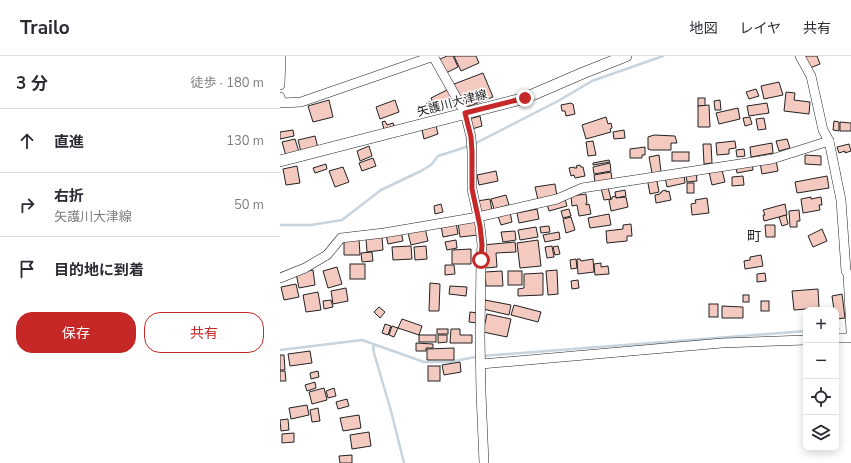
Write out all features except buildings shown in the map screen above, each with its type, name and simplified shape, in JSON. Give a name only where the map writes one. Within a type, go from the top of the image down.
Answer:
[{"type":"main road","name":"矢護川大津線","points":[[280,161],[525,98],[626,56]]},
{"type":"street","points":[[280,86],[281,56]]},
{"type":"street","points":[[280,97],[282,103],[301,102],[433,56],[465,113],[471,137],[472,189],[482,245],[480,283],[481,393],[484,463]]},
{"type":"street","points":[[800,56],[811,76],[823,130],[829,141],[841,200],[846,270],[848,274],[851,332]]},
{"type":"street","points":[[280,278],[305,268],[327,255],[341,238],[384,233],[478,217],[556,199],[582,188],[772,159],[829,141]]},
{"type":"street","points":[[839,338],[851,338]]},
{"type":"street","points":[[481,364],[722,343],[803,340]]},
{"type":"waterway","points":[[474,144],[558,101],[592,81],[663,56]]},
{"type":"waterway","points":[[280,225],[311,225],[342,220],[381,190],[431,165],[438,156],[469,146]]},
{"type":"waterway","points":[[482,356],[803,331]]},
{"type":"waterway","points":[[280,350],[362,340],[424,362],[450,362],[475,357]]},
{"type":"waterway","points":[[375,345],[373,347],[374,353],[404,463]]},
{"type":"district","name":"町","points":[[754,236]]},
{"type":"route","points":[[481,260],[482,245],[480,226],[472,189],[471,137],[465,113],[525,98]]}]
